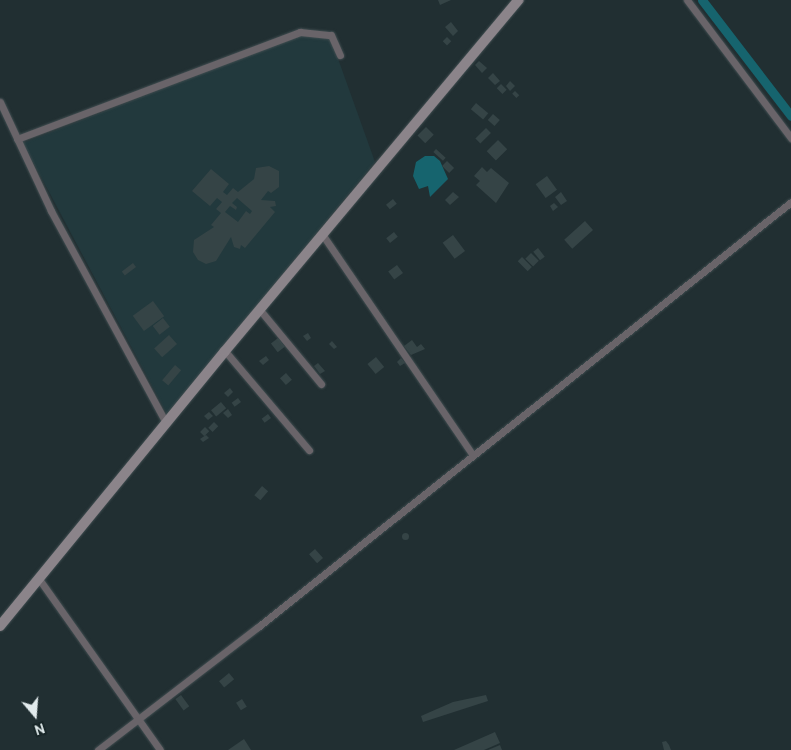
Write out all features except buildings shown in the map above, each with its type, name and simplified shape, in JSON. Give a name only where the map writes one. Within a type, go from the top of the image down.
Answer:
[{"type":"street","points":[[0,626],[225,350],[519,0]]},
{"type":"street","points":[[687,0],[791,138]]},
{"type":"street","points":[[17,139],[300,32],[332,35],[340,55]]},
{"type":"street","points":[[0,102],[51,212],[166,423]]},
{"type":"street","points":[[98,750],[139,720],[791,202]]},
{"type":"street","points":[[322,234],[473,455]]},
{"type":"street","points":[[260,310],[321,384]]},
{"type":"street","points":[[225,350],[309,450]]},
{"type":"street","points":[[40,579],[160,750]]},
{"type":"shaded area","points":[[301,35],[331,39],[375,162],[167,414],[23,143]]},
{"type":"water","points":[[425,156],[434,156],[440,161],[448,179],[430,197],[428,186],[419,189],[413,176],[416,162]]},
{"type":"waterway","points":[[702,0],[791,116]]}]
